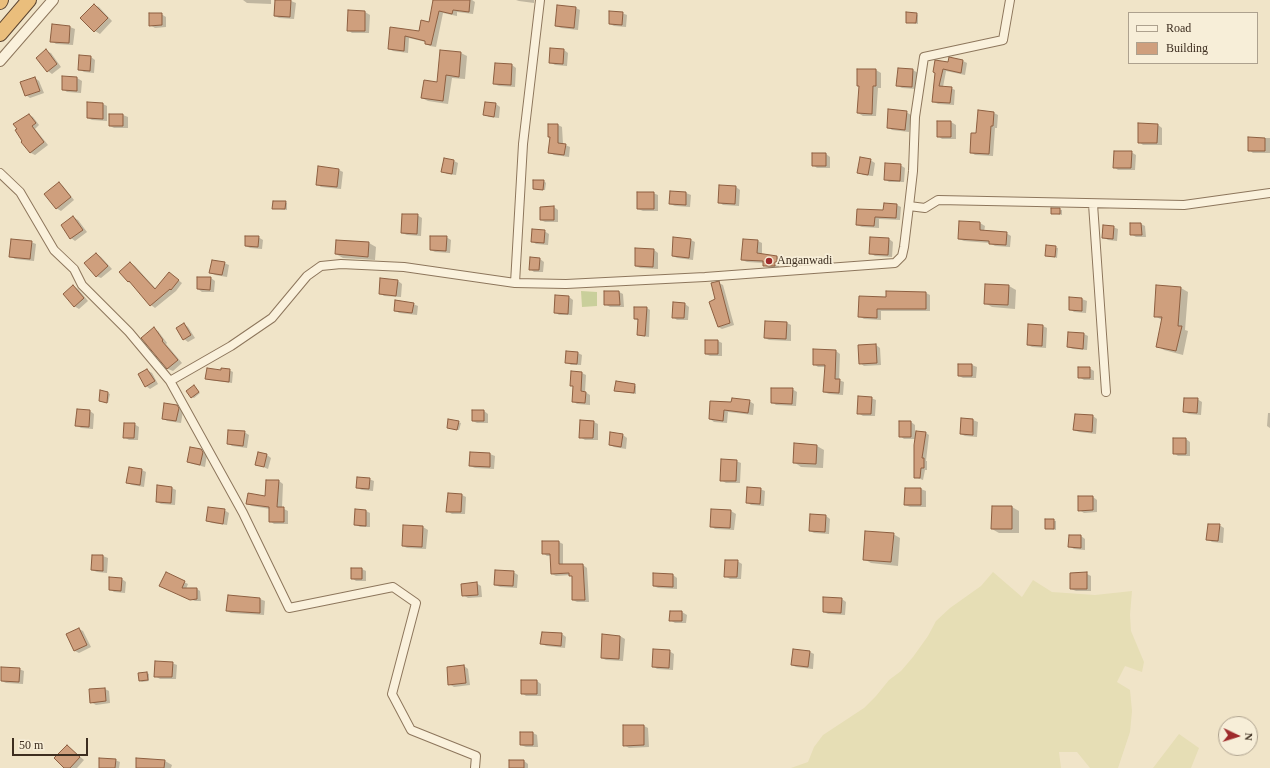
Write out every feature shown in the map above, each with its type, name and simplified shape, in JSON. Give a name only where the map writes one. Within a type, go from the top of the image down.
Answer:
[{"type":"highway","points":[[0,34],[29,0]]},
{"type":"street","points":[[0,61],[53,0]]},
{"type":"street","points":[[515,282],[523,144],[540,0]]},
{"type":"street","points":[[170,381],[231,346],[272,318],[307,276],[321,266],[341,264],[404,267],[515,282],[566,284],[705,277],[895,263],[902,256],[904,247],[913,171],[915,117],[924,57],[1003,40],[1010,0]]},
{"type":"street","points":[[0,174],[20,192],[54,250],[74,269],[82,285],[129,332],[170,381],[243,513],[289,608],[393,587],[416,603],[392,694],[411,730],[476,756],[475,768]]},
{"type":"street","points":[[909,206],[925,208],[938,200],[1184,205],[1270,193]]},
{"type":"street","points":[[1093,204],[1106,392]]},
{"type":"shaded area","points":[[993,572],[1022,597],[1033,580],[1052,592],[1095,595],[1132,591],[1130,615],[1131,631],[1144,662],[1142,672],[1125,666],[1117,682],[1130,690],[1132,711],[1130,732],[1118,768],[1090,768],[1077,752],[1059,752],[1061,768],[791,768],[808,762],[814,747],[823,735],[864,708],[889,680],[901,671],[913,657],[928,636],[936,621],[950,608],[981,586]]},
{"type":"shaded area","points":[[1179,734],[1199,748],[1191,768],[1153,768]]},
{"type":"green space","points":[[581,291],[597,292],[597,306],[582,307]]},
{"type":"building","points":[[275,0],[291,0],[290,17],[274,16]]},
{"type":"building","points":[[433,0],[470,0],[469,12],[453,10],[452,14],[439,11],[431,45],[425,44],[425,41],[405,36],[404,51],[388,49],[390,27],[419,31],[421,20],[429,22]]},
{"type":"building","points":[[94,4],[108,18],[94,32],[80,18]]},
{"type":"building","points":[[557,5],[576,7],[574,28],[555,26]]},
{"type":"building","points":[[348,10],[365,11],[365,31],[347,31]]},
{"type":"building","points":[[609,11],[623,12],[622,25],[609,24]]},
{"type":"building","points":[[906,12],[917,13],[916,23],[906,23]]},
{"type":"building","points":[[149,13],[162,13],[162,25],[149,26]]},
{"type":"building","points":[[52,24],[70,26],[69,43],[50,42]]},
{"type":"building","points":[[550,48],[564,49],[563,64],[549,63]]},
{"type":"building","points":[[46,49],[57,64],[47,72],[36,58]]},
{"type":"building","points":[[440,50],[461,52],[459,77],[446,75],[443,101],[421,98],[424,80],[437,82]]},
{"type":"building","points":[[79,55],[91,56],[90,71],[78,70]]},
{"type":"building","points":[[949,57],[963,60],[961,73],[943,69],[939,86],[952,87],[950,103],[932,102],[935,60],[948,62]]},
{"type":"building","points":[[495,63],[512,64],[511,85],[493,84]]},
{"type":"building","points":[[898,68],[913,69],[912,87],[896,86]]},
{"type":"building","points":[[857,69],[876,69],[876,86],[873,86],[872,114],[857,113],[859,86],[857,86]]},
{"type":"building","points":[[62,76],[77,77],[77,91],[62,90]]},
{"type":"building","points":[[35,77],[40,91],[25,96],[20,82]]},
{"type":"building","points":[[87,102],[103,103],[103,119],[87,118]]},
{"type":"building","points":[[485,102],[496,103],[494,117],[483,115]]},
{"type":"building","points":[[888,109],[907,111],[905,130],[887,128]]},
{"type":"building","points":[[978,110],[994,112],[993,126],[991,126],[989,154],[970,153],[971,133],[976,133]]},
{"type":"building","points":[[29,114],[36,123],[32,126],[44,142],[30,153],[21,142],[22,141],[15,130],[17,129],[13,124]]},
{"type":"building","points":[[109,114],[123,114],[123,126],[109,126]]},
{"type":"building","points":[[937,121],[951,121],[951,137],[937,137]]},
{"type":"building","points":[[1138,123],[1158,124],[1157,143],[1138,143]]},
{"type":"building","points":[[548,124],[558,124],[558,143],[566,144],[564,155],[548,153],[550,137],[548,137]]},
{"type":"building","points":[[1248,137],[1265,138],[1265,151],[1248,151]]},
{"type":"building","points":[[1114,151],[1132,151],[1131,168],[1113,168]]},
{"type":"building","points":[[812,153],[826,153],[826,166],[812,166]]},
{"type":"building","points":[[860,157],[871,159],[868,175],[857,173]]},
{"type":"building","points":[[444,158],[454,160],[452,174],[441,172]]},
{"type":"building","points":[[885,163],[901,164],[900,181],[884,180]]},
{"type":"building","points":[[318,166],[339,169],[337,187],[316,185]]},
{"type":"building","points":[[533,180],[544,180],[543,190],[533,189]]},
{"type":"building","points":[[59,182],[71,197],[56,209],[44,194]]},
{"type":"building","points":[[719,185],[736,186],[735,204],[718,203]]},
{"type":"building","points":[[670,191],[686,192],[686,205],[669,204]]},
{"type":"building","points":[[637,192],[654,192],[654,209],[637,209]]},
{"type":"building","points":[[273,201],[286,201],[285,209],[272,209]]},
{"type":"building","points":[[884,203],[897,204],[896,218],[875,217],[874,226],[856,225],[857,209],[883,210]]},
{"type":"building","points":[[554,206],[554,220],[540,220],[540,207]]},
{"type":"building","points":[[1051,208],[1060,208],[1060,214],[1051,214]]},
{"type":"building","points":[[402,214],[418,214],[417,234],[401,233]]},
{"type":"building","points":[[73,216],[83,230],[70,239],[61,225]]},
{"type":"building","points":[[959,221],[980,222],[980,230],[1007,232],[1006,245],[989,244],[989,241],[958,239]]},
{"type":"building","points":[[1130,223],[1141,223],[1142,235],[1130,235]]},
{"type":"building","points":[[1103,225],[1114,226],[1113,239],[1102,238]]},
{"type":"building","points":[[532,229],[545,230],[544,243],[531,242]]},
{"type":"building","points":[[245,236],[259,236],[258,247],[245,246]]},
{"type":"building","points":[[430,236],[447,236],[446,251],[430,250]]},
{"type":"building","points":[[673,237],[691,239],[689,258],[672,256]]},
{"type":"building","points":[[870,237],[889,238],[888,255],[869,254]]},
{"type":"building","points":[[11,239],[32,241],[30,259],[9,257]]},
{"type":"building","points":[[743,239],[758,240],[757,253],[777,256],[775,266],[763,266],[763,261],[741,260]]},
{"type":"building","points":[[336,240],[369,242],[368,257],[335,254]]},
{"type":"building","points":[[1046,245],[1056,246],[1055,257],[1045,256]]},
{"type":"building","points":[[635,248],[654,249],[653,267],[635,266]]},
{"type":"building","points":[[96,253],[108,266],[96,277],[84,263]]},
{"type":"building","points":[[530,257],[540,258],[539,270],[529,270]]},
{"type":"building","points":[[212,260],[225,262],[222,275],[209,273]]},
{"type":"building","points":[[130,262],[155,289],[169,272],[179,280],[171,290],[170,289],[150,306],[129,281],[128,282],[119,272]]},
{"type":"building","points":[[197,277],[211,277],[210,290],[197,289]]},
{"type":"building","points":[[380,278],[398,280],[396,296],[379,294]]},
{"type":"building","points":[[719,281],[730,323],[718,327],[709,302],[715,299],[711,283]]},
{"type":"building","points":[[985,284],[1009,285],[1008,305],[984,304]]},
{"type":"building","points":[[73,285],[84,298],[74,307],[63,294]]},
{"type":"building","points":[[1156,285],[1181,287],[1178,326],[1182,326],[1176,351],[1156,347],[1162,317],[1154,317]]},
{"type":"building","points":[[604,291],[619,291],[620,305],[604,305]]},
{"type":"building","points":[[886,291],[926,292],[926,309],[877,309],[877,318],[858,317],[859,296],[886,297]]},
{"type":"building","points":[[555,295],[569,296],[568,314],[554,313]]},
{"type":"building","points":[[1069,297],[1082,298],[1082,311],[1069,310]]},
{"type":"building","points":[[395,300],[414,303],[412,313],[394,311]]},
{"type":"building","points":[[673,302],[685,303],[684,318],[672,318]]},
{"type":"building","points":[[634,307],[647,307],[645,336],[637,335],[638,319],[634,319]]},
{"type":"building","points":[[765,321],[787,322],[786,339],[764,338]]},
{"type":"building","points":[[184,323],[191,335],[183,340],[176,328]]},
{"type":"building","points":[[1028,324],[1043,325],[1042,346],[1027,345]]},
{"type":"building","points":[[154,327],[163,340],[162,341],[178,360],[167,369],[141,338]]},
{"type":"building","points":[[1068,332],[1084,333],[1083,349],[1067,347]]},
{"type":"building","points":[[705,340],[718,340],[718,354],[705,354]]},
{"type":"building","points":[[876,344],[877,363],[859,364],[858,345]]},
{"type":"building","points":[[813,349],[836,350],[835,379],[840,379],[839,393],[823,392],[825,365],[813,365]]},
{"type":"building","points":[[566,351],[578,352],[577,364],[565,363]]},
{"type":"building","points":[[958,364],[972,364],[972,376],[958,376]]},
{"type":"building","points":[[1078,367],[1090,367],[1090,378],[1078,378]]},
{"type":"building","points":[[207,368],[221,370],[221,368],[230,369],[229,382],[205,379]]},
{"type":"building","points":[[147,369],[155,381],[145,387],[138,374]]},
{"type":"building","points":[[571,371],[582,372],[581,391],[586,392],[585,403],[572,402],[573,386],[570,386]]},
{"type":"building","points":[[616,381],[635,384],[634,393],[614,391]]},
{"type":"building","points":[[194,385],[199,392],[191,398],[186,391]]},
{"type":"building","points":[[771,388],[793,388],[792,404],[771,403]]},
{"type":"building","points":[[100,390],[108,392],[107,403],[99,401]]},
{"type":"building","points":[[858,396],[872,397],[871,414],[857,414]]},
{"type":"building","points":[[732,398],[750,400],[748,413],[724,410],[723,421],[709,419],[710,401],[731,402]]},
{"type":"building","points":[[1184,398],[1198,398],[1197,413],[1183,412]]},
{"type":"building","points":[[164,403],[177,405],[179,408],[176,421],[162,419]]},
{"type":"building","points":[[77,409],[90,410],[89,427],[75,426]]},
{"type":"building","points":[[472,410],[484,410],[484,421],[472,421]]},
{"type":"building","points":[[1075,414],[1093,415],[1092,432],[1073,430]]},
{"type":"building","points":[[961,418],[973,419],[973,435],[960,434]]},
{"type":"building","points":[[448,419],[459,421],[457,430],[447,428]]},
{"type":"building","points":[[580,420],[594,421],[593,438],[579,438]]},
{"type":"building","points":[[899,421],[911,421],[911,437],[899,437]]},
{"type":"building","points":[[124,423],[135,423],[134,438],[123,438]]},
{"type":"building","points":[[228,430],[245,431],[243,446],[227,444]]},
{"type":"building","points":[[916,431],[926,432],[922,458],[924,458],[924,468],[921,468],[920,478],[914,478],[914,445]]},
{"type":"building","points":[[610,432],[623,434],[621,447],[609,445]]},
{"type":"building","points":[[1173,438],[1186,438],[1186,454],[1173,454]]},
{"type":"building","points":[[794,443],[817,445],[816,464],[793,463]]},
{"type":"building","points":[[190,447],[201,449],[203,452],[200,465],[187,462]]},
{"type":"building","points":[[258,452],[267,454],[264,467],[255,465]]},
{"type":"building","points":[[470,452],[490,453],[490,467],[469,466]]},
{"type":"building","points":[[721,459],[737,460],[736,481],[720,481]]},
{"type":"building","points":[[129,467],[142,469],[140,485],[126,483]]},
{"type":"building","points":[[357,477],[370,478],[369,489],[356,488]]},
{"type":"building","points":[[266,480],[279,480],[277,507],[284,507],[284,522],[269,522],[269,507],[246,504],[248,493],[265,496]]},
{"type":"building","points":[[157,485],[172,487],[171,503],[156,502]]},
{"type":"building","points":[[747,487],[761,488],[760,504],[746,503]]},
{"type":"building","points":[[905,488],[921,488],[921,505],[904,505]]},
{"type":"building","points":[[448,493],[462,494],[461,512],[446,512]]},
{"type":"building","points":[[1078,496],[1093,496],[1093,510],[1078,511]]},
{"type":"building","points":[[992,506],[1012,506],[1012,529],[991,529]]},
{"type":"building","points":[[208,507],[225,509],[223,524],[206,521]]},
{"type":"building","points":[[355,509],[366,510],[366,526],[354,525]]},
{"type":"building","points":[[711,509],[731,510],[730,528],[710,527]]},
{"type":"building","points":[[810,514],[826,515],[825,532],[809,531]]},
{"type":"building","points":[[1045,519],[1054,519],[1054,529],[1045,529]]},
{"type":"building","points":[[1208,524],[1220,524],[1218,541],[1206,540]]},
{"type":"building","points":[[403,525],[423,526],[422,547],[402,546]]},
{"type":"building","points":[[865,531],[894,533],[891,562],[863,560]]},
{"type":"building","points":[[1069,535],[1081,535],[1081,548],[1068,547]]},
{"type":"building","points":[[542,541],[559,541],[559,564],[583,564],[585,600],[572,600],[572,576],[569,576],[569,573],[551,574],[550,554],[542,554]]},
{"type":"building","points":[[92,555],[103,555],[103,571],[91,570]]},
{"type":"building","points":[[725,560],[738,560],[737,577],[724,577]]},
{"type":"building","points":[[351,568],[362,568],[362,579],[351,579]]},
{"type":"building","points":[[495,570],[514,571],[513,586],[494,585]]},
{"type":"building","points":[[166,572],[185,581],[182,588],[197,588],[197,599],[190,600],[159,586]]},
{"type":"building","points":[[1087,572],[1087,589],[1070,589],[1070,573]]},
{"type":"building","points":[[653,573],[673,574],[673,587],[653,586]]},
{"type":"building","points":[[109,577],[122,578],[121,591],[109,590]]},
{"type":"building","points":[[477,582],[478,595],[462,596],[461,584]]},
{"type":"building","points":[[228,595],[260,598],[260,613],[226,611]]},
{"type":"building","points":[[823,597],[842,598],[841,613],[823,612]]},
{"type":"building","points":[[670,611],[682,611],[682,621],[669,621]]},
{"type":"building","points":[[79,628],[87,645],[74,651],[66,634]]},
{"type":"building","points":[[542,632],[562,633],[561,646],[540,644]]},
{"type":"building","points":[[602,634],[620,636],[619,659],[601,658]]},
{"type":"building","points":[[653,649],[670,650],[669,668],[652,667]]},
{"type":"building","points":[[793,649],[810,651],[808,667],[791,665]]},
{"type":"building","points":[[155,661],[173,662],[172,677],[154,677]]},
{"type":"building","points":[[464,665],[466,683],[448,685],[447,667]]},
{"type":"building","points":[[1,667],[20,668],[19,682],[1,681]]},
{"type":"building","points":[[147,672],[148,680],[139,681],[138,673]]},
{"type":"building","points":[[521,680],[537,680],[537,694],[521,694]]},
{"type":"building","points":[[105,688],[106,701],[90,703],[89,689]]},
{"type":"building","points":[[623,725],[644,725],[644,745],[623,746]]},
{"type":"building","points":[[520,732],[533,732],[533,745],[520,745]]},
{"type":"building","points":[[67,745],[80,757],[70,768],[64,768],[54,758]]},
{"type":"building","points":[[99,758],[116,759],[115,768],[99,768]]},
{"type":"building","points":[[136,758],[165,760],[164,768],[136,768]]},
{"type":"building","points":[[509,760],[524,760],[524,768],[509,768]]},
{"type":"place","name":"Anganwadi","points":[[769,261]]}]
